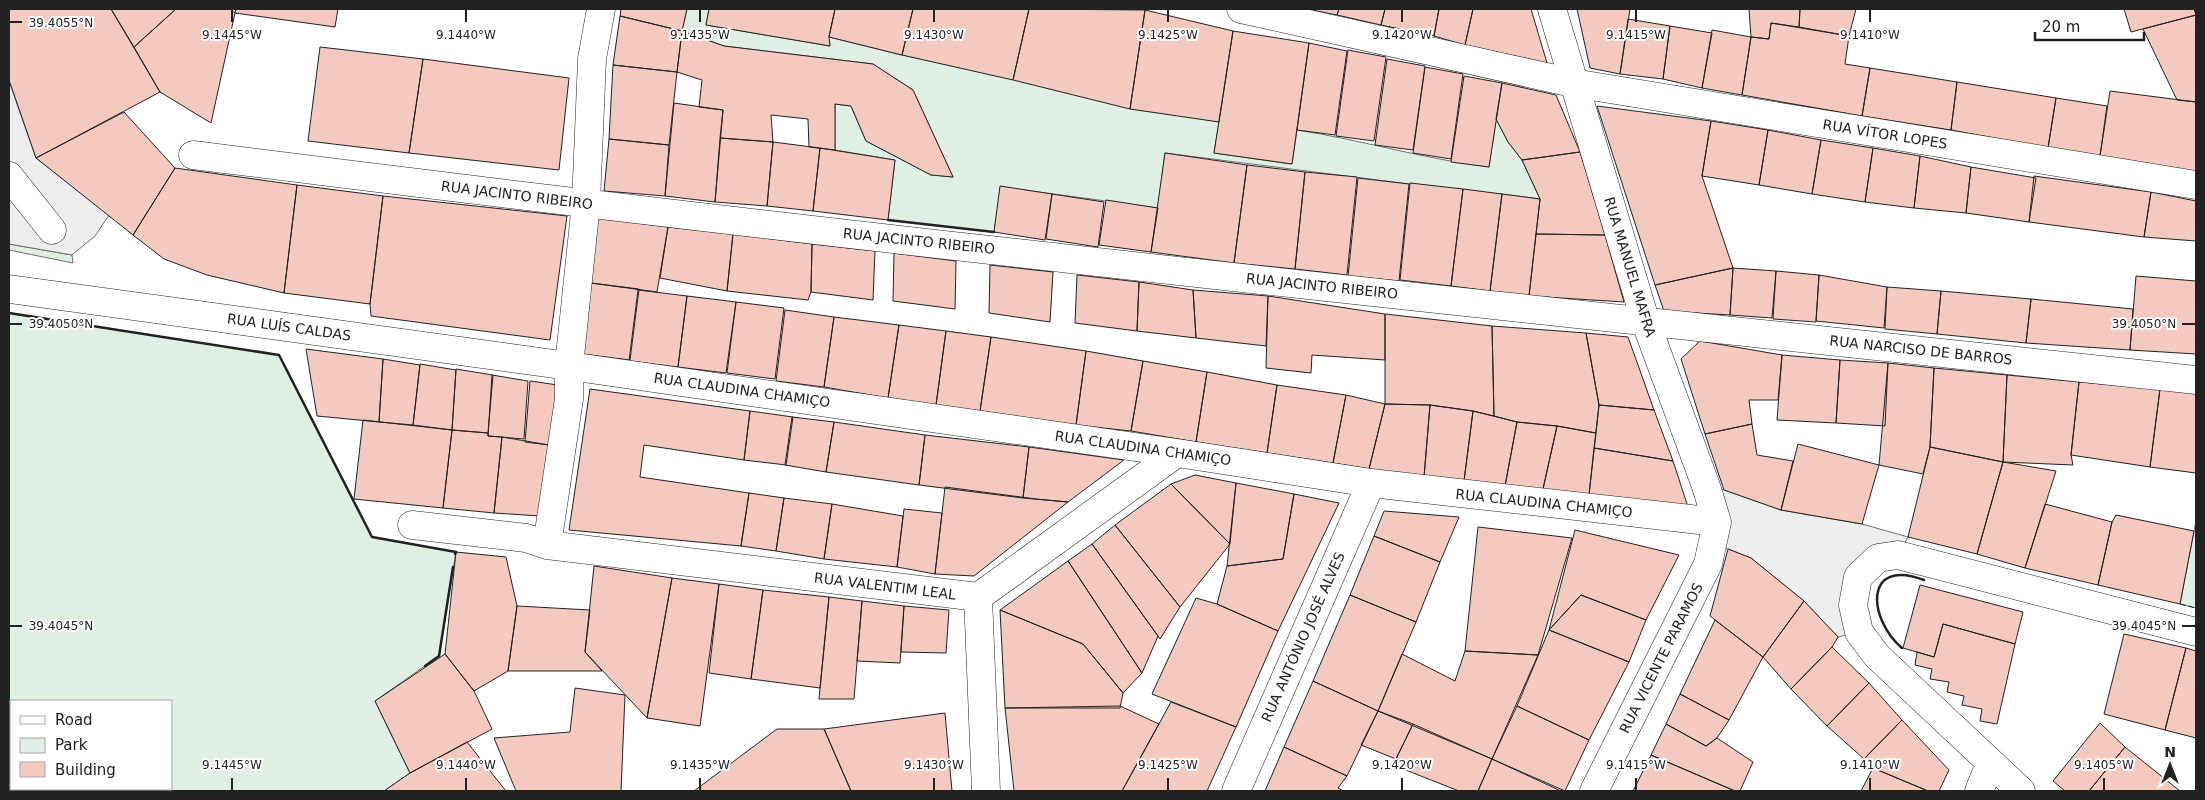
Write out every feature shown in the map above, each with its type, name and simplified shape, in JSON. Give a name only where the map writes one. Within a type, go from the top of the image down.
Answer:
[{"type":"street","points":[[548,545],[569,399],[570,366],[586,203],[592,59],[600,9]]},
{"type":"street","name":"RUA VÍTOR LOPES","points":[[1241,9],[1573,83],[2196,185]]},
{"type":"street","name":"RUA MANUEL MAFRA","points":[[1552,9],[1646,323],[1706,486],[1717,522]]},
{"type":"street","name":"RUA JACINTO RIBEIRO","points":[[193,155],[586,203],[1646,323]]},
{"type":"street","points":[[9,176],[52,230]]},
{"type":"street","name":"RUA LUÍS CALDAS","points":[[9,289],[570,366]]},
{"type":"street","name":"RUA NARCISO DE BARROS","points":[[1646,323],[2196,380]]},
{"type":"street","name":"RUA CLAUDINA CHAMIÇO","points":[[570,366],[1177,453],[1372,483],[1717,522]]},
{"type":"street","points":[[986,791],[978,597],[1177,453]]},
{"type":"street","name":"RUA ANTÓNIO JOSÉ ALVES","points":[[1236,791],[1372,483]]},
{"type":"street","name":"RUA VICENTE PARAMOS","points":[[1594,791],[1708,564],[1717,522]]},
{"type":"street","name":"RUA VALENTIM LEAL","points":[[412,525],[526,538],[548,545],[978,597]]},
{"type":"street","points":[[2021,791],[1990,764],[1877,656],[1860,632],[1853,605],[1858,577],[1878,558],[1898,555],[2196,632]]},
{"type":"street","points":[[1979,791],[1990,764]]},
{"type":"green space","points":[[687,9],[709,9],[706,25],[830,46],[829,37],[902,55],[1219,122],[1214,153],[1292,164],[1297,130],[1465,164],[1489,167],[1496,119],[1508,142],[1522,160],[1540,199],[1502,194],[1462,194],[1409,184],[1165,153],[1158,208],[1001,187],[994,232],[888,220],[895,160],[835,150],[835,104],[851,106],[866,141],[931,175],[953,177],[913,90],[873,64],[724,46],[682,31]]},
{"type":"green space","points":[[9,244],[72,255],[73,263],[9,250]]},
{"type":"green space","points":[[9,313],[279,355],[372,537],[456,552],[439,656],[375,701],[410,773],[384,791],[9,791]]},
{"type":"green space","points":[[2196,521],[2196,608],[2180,604]]},
{"type":"shaded area","points":[[9,81],[36,158],[109,215],[95,236],[72,255],[9,244]]},
{"type":"shaded area","points":[[1719,488],[1781,510],[1862,524],[1908,537],[1898,555],[1858,577],[1859,632],[1838,637],[1804,601],[1751,558],[1728,549],[1711,547]]},
{"type":"building","points":[[9,9],[111,9],[160,92],[36,158],[9,80]]},
{"type":"building","points":[[111,9],[176,9],[134,47]]},
{"type":"building","points":[[176,9],[230,9],[235,13],[211,123],[160,92],[134,47]]},
{"type":"building","points":[[236,9],[338,9],[335,27],[235,13]]},
{"type":"building","points":[[621,9],[687,9],[682,31],[620,16]]},
{"type":"building","points":[[709,9],[835,9],[829,37],[830,46],[706,25]]},
{"type":"building","points":[[835,9],[913,9],[902,55],[829,37]]},
{"type":"building","points":[[913,9],[1029,9],[1013,80],[902,55]]},
{"type":"building","points":[[1029,9],[1145,10],[1130,109],[1013,80]]},
{"type":"building","points":[[1307,9],[1339,9],[1337,15]]},
{"type":"building","points":[[1339,9],[1385,9],[1381,25],[1337,15]]},
{"type":"building","points":[[1385,9],[1439,9],[1434,36],[1381,25]]},
{"type":"building","points":[[1439,9],[1473,9],[1465,45],[1434,36]]},
{"type":"building","points":[[1473,9],[1531,9],[1547,63],[1465,45]]},
{"type":"building","points":[[1577,9],[1630,9],[1620,74],[1590,68]]},
{"type":"building","points":[[1749,9],[1800,9],[1799,27],[1771,23],[1769,39],[1751,37]]},
{"type":"building","points":[[1800,9],[1856,9],[1849,36],[1799,27]]},
{"type":"building","points":[[2124,9],[2194,9],[2196,15],[2131,32]]},
{"type":"building","points":[[1145,10],[1233,31],[1219,122],[1130,109]]},
{"type":"building","points":[[2196,15],[2196,102],[2177,100],[2143,29]]},
{"type":"building","points":[[620,16],[682,31],[677,72],[613,65]]},
{"type":"building","points":[[1628,19],[1670,26],[1663,79],[1620,74]]},
{"type":"building","points":[[1771,23],[1849,36],[1845,64],[1870,68],[1862,116],[1742,95],[1751,37],[1769,39]]},
{"type":"building","points":[[1670,26],[1712,33],[1702,88],[1663,79]]},
{"type":"building","points":[[1712,30],[1751,37],[1742,95],[1702,88]]},
{"type":"building","points":[[682,31],[724,46],[873,64],[913,90],[953,177],[931,175],[866,141],[851,106],[835,104],[835,150],[809,147],[808,119],[771,115],[773,142],[720,138],[723,110],[699,107],[702,80],[677,72]]},
{"type":"building","points":[[1233,31],[1309,43],[1292,164],[1214,153]]},
{"type":"building","points":[[1309,43],[1347,51],[1335,135],[1297,130]]},
{"type":"building","points":[[320,47],[423,59],[409,153],[308,141]]},
{"type":"building","points":[[1348,50],[1386,57],[1374,141],[1336,136]]},
{"type":"building","points":[[423,59],[569,78],[559,170],[409,153]]},
{"type":"building","points":[[1387,59],[1425,66],[1413,150],[1375,145]]},
{"type":"building","points":[[613,65],[677,72],[669,145],[609,139]]},
{"type":"building","points":[[1425,67],[1463,74],[1451,159],[1413,153]]},
{"type":"building","points":[[1870,68],[1957,82],[1951,130],[1862,116]]},
{"type":"building","points":[[1464,76],[1502,83],[1489,167],[1451,162]]},
{"type":"building","points":[[1957,82],[2056,98],[2048,148],[1951,130]]},
{"type":"building","points":[[1502,83],[1556,95],[1580,152],[1522,160],[1508,142],[1496,119]]},
{"type":"building","points":[[2110,91],[2196,102],[2196,173],[2100,156]]},
{"type":"building","points":[[2056,98],[2107,106],[2100,156],[2048,148]]},
{"type":"building","points":[[674,103],[723,110],[715,202],[665,196]]},
{"type":"building","points":[[1597,106],[1711,121],[1702,176],[1733,268],[1655,285]]},
{"type":"building","points":[[124,112],[175,168],[133,235],[36,158]]},
{"type":"building","points":[[1711,121],[1768,130],[1759,185],[1702,176]]},
{"type":"building","points":[[1768,130],[1821,140],[1812,194],[1759,185]]},
{"type":"building","points":[[720,138],[773,142],[767,206],[715,202]]},
{"type":"building","points":[[609,139],[669,145],[665,196],[604,191]]},
{"type":"building","points":[[1821,140],[1873,148],[1865,202],[1812,194]]},
{"type":"building","points":[[773,142],[820,148],[813,211],[767,206]]},
{"type":"building","points":[[820,148],[895,160],[888,220],[813,211]]},
{"type":"building","points":[[1873,148],[1920,156],[1914,208],[1865,202]]},
{"type":"building","points":[[1580,152],[1605,235],[1536,234],[1540,199],[1522,160]]},
{"type":"building","points":[[1165,153],[1247,165],[1234,263],[1151,252]]},
{"type":"building","points":[[1920,156],[1971,167],[1966,213],[1914,208]]},
{"type":"building","points":[[1247,165],[1305,172],[1295,269],[1234,263]]},
{"type":"building","points":[[1971,167],[2036,178],[2029,222],[1966,213]]},
{"type":"building","points":[[175,168],[297,185],[284,293],[207,275],[164,259],[133,235]]},
{"type":"building","points":[[1305,172],[1357,177],[1347,275],[1295,269]]},
{"type":"building","points":[[2034,176],[2151,192],[2144,237],[2029,222]]},
{"type":"building","points":[[1358,178],[1409,184],[1399,281],[1348,276]]},
{"type":"building","points":[[1410,183],[1463,189],[1451,286],[1400,280]]},
{"type":"building","points":[[297,185],[383,196],[370,304],[284,293]]},
{"type":"building","points":[[1000,186],[1052,194],[1045,240],[994,232]]},
{"type":"building","points":[[1463,189],[1502,194],[1490,291],[1451,286]]},
{"type":"building","points":[[2151,192],[2196,201],[2196,241],[2144,237]]},
{"type":"building","points":[[1052,194],[1104,202],[1098,247],[1046,239]]},
{"type":"building","points":[[1502,194],[1540,199],[1529,296],[1490,291]]},
{"type":"building","points":[[383,196],[567,216],[550,340],[371,316],[370,304]]},
{"type":"building","points":[[1106,200],[1158,208],[1151,252],[1099,245]]},
{"type":"building","points":[[598,218],[668,227],[657,292],[591,283]]},
{"type":"building","points":[[668,227],[733,234],[727,291],[660,278]]},
{"type":"building","points":[[733,234],[812,244],[811,292],[808,300],[727,291]]},
{"type":"building","points":[[1536,234],[1605,235],[1624,302],[1529,296]]},
{"type":"building","points":[[812,244],[875,251],[873,300],[811,292]]},
{"type":"building","points":[[894,253],[956,261],[955,309],[893,301]]},
{"type":"building","points":[[990,265],[1053,272],[1050,322],[989,313]]},
{"type":"building","points":[[1733,268],[1730,315],[1664,311],[1655,285]]},
{"type":"building","points":[[1733,268],[1776,271],[1772,318],[1730,315]]},
{"type":"building","points":[[1776,271],[1819,275],[1816,322],[1773,319]]},
{"type":"building","points":[[1077,275],[1139,282],[1137,331],[1075,323]]},
{"type":"building","points":[[1819,275],[1887,287],[1884,328],[1816,321]]},
{"type":"building","points":[[2136,276],[2196,281],[2196,354],[2130,350]]},
{"type":"building","points":[[1139,282],[1193,290],[1196,338],[1137,331]]},
{"type":"building","points":[[591,283],[639,289],[630,360],[582,354]]},
{"type":"building","points":[[1887,287],[1941,291],[1937,334],[1885,329]]},
{"type":"building","points":[[638,290],[687,296],[678,367],[629,361]]},
{"type":"building","points":[[1193,290],[1268,296],[1266,346],[1196,338]]},
{"type":"building","points":[[1941,291],[2031,299],[2026,343],[1937,334]]},
{"type":"building","points":[[687,296],[736,302],[726,373],[678,367]]},
{"type":"building","points":[[1268,296],[1385,314],[1385,360],[1312,355],[1311,373],[1266,368]]},
{"type":"building","points":[[2031,299],[2133,309],[2130,350],[2026,343]]},
{"type":"building","points":[[736,302],[784,308],[775,379],[727,373]]},
{"type":"building","points":[[785,310],[834,317],[824,387],[776,381]]},
{"type":"building","points":[[1385,314],[1492,326],[1494,416],[1430,405],[1385,404]]},
{"type":"building","points":[[834,317],[899,325],[888,398],[824,387]]},
{"type":"building","points":[[899,325],[946,331],[936,405],[888,398]]},
{"type":"building","points":[[1492,326],[1586,333],[1599,405],[1596,433],[1557,426],[1517,422],[1494,416]]},
{"type":"building","points":[[946,331],[991,337],[980,411],[936,405]]},
{"type":"building","points":[[1586,333],[1628,337],[1654,410],[1599,405]]},
{"type":"building","points":[[991,337],[1086,351],[1076,425],[980,411]]},
{"type":"building","points":[[1700,341],[1782,355],[1778,400],[1749,400],[1752,424],[1705,434],[1681,359]]},
{"type":"building","points":[[306,349],[383,359],[379,422],[317,416]]},
{"type":"building","points":[[1086,351],[1143,361],[1131,431],[1076,425]]},
{"type":"building","points":[[1782,355],[1840,360],[1836,423],[1777,420]]},
{"type":"building","points":[[383,359],[420,365],[413,425],[379,422]]},
{"type":"building","points":[[1840,360],[1888,363],[1885,426],[1836,423]]},
{"type":"building","points":[[1143,361],[1207,372],[1196,442],[1131,431]]},
{"type":"building","points":[[1888,363],[1934,368],[1930,447],[1923,474],[1879,465]]},
{"type":"building","points":[[420,364],[456,370],[452,430],[413,425]]},
{"type":"building","points":[[1934,368],[2007,375],[2003,462],[1930,447]]},
{"type":"building","points":[[456,369],[493,375],[488,433],[452,430]]},
{"type":"building","points":[[1207,372],[1277,385],[1267,453],[1196,442]]},
{"type":"building","points":[[492,375],[528,381],[524,439],[488,436]]},
{"type":"building","points":[[2007,375],[2079,382],[2071,455],[2073,465],[2003,462]]},
{"type":"building","points":[[530,381],[558,385],[549,445],[525,442]]},
{"type":"building","points":[[2079,382],[2160,389],[2150,467],[2071,455]]},
{"type":"building","points":[[1277,385],[1346,395],[1333,463],[1267,453]]},
{"type":"building","points":[[590,389],[750,411],[744,460],[644,445],[640,477],[749,493],[741,546],[569,530]]},
{"type":"building","points":[[2160,389],[2196,392],[2196,473],[2150,467]]},
{"type":"building","points":[[1346,395],[1385,404],[1369,469],[1333,463]]},
{"type":"building","points":[[1385,404],[1430,405],[1424,477],[1369,469]]},
{"type":"building","points":[[1430,405],[1473,411],[1464,481],[1424,477]]},
{"type":"building","points":[[1599,405],[1654,410],[1673,461],[1594,448]]},
{"type":"building","points":[[750,411],[793,417],[786,465],[744,460]]},
{"type":"building","points":[[1473,411],[1517,422],[1505,486],[1464,481]]},
{"type":"building","points":[[792,417],[834,422],[826,472],[785,465]]},
{"type":"building","points":[[363,420],[452,430],[443,508],[354,499]]},
{"type":"building","points":[[834,422],[925,435],[919,485],[826,472]]},
{"type":"building","points":[[1517,422],[1557,426],[1543,489],[1505,486]]},
{"type":"building","points":[[1752,424],[1757,455],[1793,461],[1781,510],[1724,490],[1705,434]]},
{"type":"building","points":[[1557,426],[1596,433],[1589,495],[1543,489]]},
{"type":"building","points":[[452,430],[488,433],[488,436],[502,437],[494,513],[443,508]]},
{"type":"building","points":[[925,435],[1029,447],[1023,498],[919,485]]},
{"type":"building","points":[[502,437],[549,445],[540,516],[494,513]]},
{"type":"building","points":[[1798,444],[1879,465],[1862,524],[1781,510]]},
{"type":"building","points":[[1029,447],[1124,460],[1068,502],[1023,498]]},
{"type":"building","points":[[1930,447],[2003,462],[1977,554],[1908,537]]},
{"type":"building","points":[[1594,448],[1673,461],[1688,507],[1589,495]]},
{"type":"building","points":[[2003,462],[2056,471],[2025,568],[1977,554]]},
{"type":"building","points":[[1195,475],[1236,483],[1230,544],[1171,484]]},
{"type":"building","points":[[1236,483],[1294,494],[1283,559],[1227,566]]},
{"type":"building","points":[[1171,484],[1230,544],[1180,607],[1115,525]]},
{"type":"building","points":[[945,487],[1068,502],[974,576],[935,574]]},
{"type":"building","points":[[749,493],[784,498],[776,551],[741,546]]},
{"type":"building","points":[[1294,494],[1339,503],[1278,631],[1217,604],[1227,566],[1283,559]]},
{"type":"building","points":[[784,498],[832,504],[824,559],[776,551]]},
{"type":"building","points":[[832,504],[903,516],[897,567],[824,559]]},
{"type":"building","points":[[2045,504],[2112,522],[2098,585],[2025,568]]},
{"type":"building","points":[[904,509],[942,513],[935,574],[897,567]]},
{"type":"building","points":[[1384,511],[1459,517],[1440,562],[1374,536]]},
{"type":"building","points":[[2116,515],[2194,531],[2180,604],[2098,585],[2112,522]]},
{"type":"building","points":[[1115,525],[1180,607],[1160,639],[1092,544]]},
{"type":"building","points":[[1478,527],[1572,538],[1538,655],[1465,651]]},
{"type":"building","points":[[1575,530],[1679,555],[1646,620],[1581,595],[1549,630]]},
{"type":"building","points":[[1374,536],[1440,562],[1416,622],[1350,595]]},
{"type":"building","points":[[1092,544],[1158,636],[1142,673],[1068,561]]},
{"type":"building","points":[[1728,549],[1751,558],[1804,601],[1763,657],[1710,616]]},
{"type":"building","points":[[456,552],[506,557],[517,606],[508,671],[474,691],[445,654]]},
{"type":"building","points":[[1068,561],[1142,673],[1123,693],[1083,644],[1000,610]]},
{"type":"building","points":[[594,566],[672,578],[647,718],[585,652]]},
{"type":"building","points":[[672,578],[719,584],[700,726],[647,718]]},
{"type":"building","points":[[719,584],[763,590],[751,679],[709,673]]},
{"type":"building","points":[[1920,585],[2023,612],[2015,644],[1943,624],[1934,657],[1903,648]]},
{"type":"building","points":[[763,590],[829,597],[820,688],[751,679]]},
{"type":"building","points":[[1350,595],[1416,622],[1378,711],[1313,681]]},
{"type":"building","points":[[1581,595],[1646,620],[1629,662],[1549,630]]},
{"type":"building","points":[[829,597],[862,601],[854,699],[819,699]]},
{"type":"building","points":[[1196,598],[1217,604],[1278,631],[1236,727],[1152,694]]},
{"type":"building","points":[[862,601],[904,606],[900,663],[857,661]]},
{"type":"building","points":[[1804,601],[1838,637],[1832,647],[1791,689],[1763,657]]},
{"type":"building","points":[[517,606],[590,610],[585,652],[602,671],[508,671]]},
{"type":"building","points":[[904,606],[949,610],[946,653],[901,652]]},
{"type":"building","points":[[1000,610],[1083,644],[1123,693],[1120,708],[1005,708]]},
{"type":"building","points":[[1715,620],[1763,657],[1729,720],[1680,694]]},
{"type":"building","points":[[1943,624],[2015,644],[1997,724],[1980,721],[1982,709],[1962,705],[1964,696],[1947,692],[1949,682],[1930,679],[1932,669],[1915,665],[1917,652],[1934,657]]},
{"type":"building","points":[[1549,630],[1629,662],[1589,740],[1517,706]]},
{"type":"building","points":[[2124,634],[2186,648],[2165,730],[2104,714]]},
{"type":"building","points":[[1832,647],[1869,683],[1827,726],[1791,689]]},
{"type":"building","points":[[2186,648],[2196,651],[2196,738],[2165,730]]},
{"type":"building","points":[[1465,651],[1538,655],[1492,759],[1378,711],[1402,654],[1455,681]]},
{"type":"building","points":[[445,654],[474,691],[492,729],[410,773],[375,701]]},
{"type":"building","points":[[1313,681],[1378,711],[1347,776],[1284,747]]},
{"type":"building","points":[[1869,683],[1902,720],[1864,759],[1827,726]]},
{"type":"building","points":[[575,688],[625,695],[621,791],[516,791],[494,738],[570,732]]},
{"type":"building","points":[[1680,694],[1729,720],[1717,738],[1706,746],[1666,724]]},
{"type":"building","points":[[1171,702],[1236,727],[1207,791],[1122,791]]},
{"type":"building","points":[[1120,706],[1159,724],[1122,791],[1014,791],[1005,708]]},
{"type":"building","points":[[1517,706],[1589,740],[1565,791],[1492,759]]},
{"type":"building","points":[[1378,711],[1413,724],[1396,759],[1361,745]]},
{"type":"building","points":[[945,713],[952,791],[851,791],[824,729]]},
{"type":"building","points":[[1902,720],[1949,770],[1939,791],[1928,791],[1873,768],[1864,759]]},
{"type":"building","points":[[2100,723],[2125,747],[2089,791],[2065,791],[2053,781]]},
{"type":"building","points":[[1413,724],[1492,759],[1478,791],[1459,791],[1393,765]]},
{"type":"building","points":[[1666,724],[1706,746],[1717,738],[1753,762],[1740,791],[1735,791],[1651,755]]},
{"type":"building","points":[[777,729],[824,729],[851,791],[694,791]]},
{"type":"building","points":[[467,742],[506,791],[384,791],[410,773]]},
{"type":"building","points":[[1284,747],[1347,776],[1338,788],[1343,791],[1265,791]]},
{"type":"building","points":[[2125,747],[2180,791],[2089,791]]},
{"type":"building","points":[[1651,755],[1735,791],[1633,791]]},
{"type":"building","points":[[1492,759],[1561,791],[1478,791]]},
{"type":"building","points":[[1873,768],[1928,791],[1861,791]]},
{"type":"fence","points":[[2180,604],[2196,608]]},
{"type":"wall","points":[[888,220],[994,232]]},
{"type":"wall","points":[[9,313],[279,355],[372,537],[456,552],[455,554]]},
{"type":"wall","points":[[425,666],[439,656],[453,567]]},
{"type":"wall","points":[[1902,648],[1891,636],[1883,622],[1878,608],[1877,594],[1881,584],[1890,577],[1904,575],[1924,580]]}]
